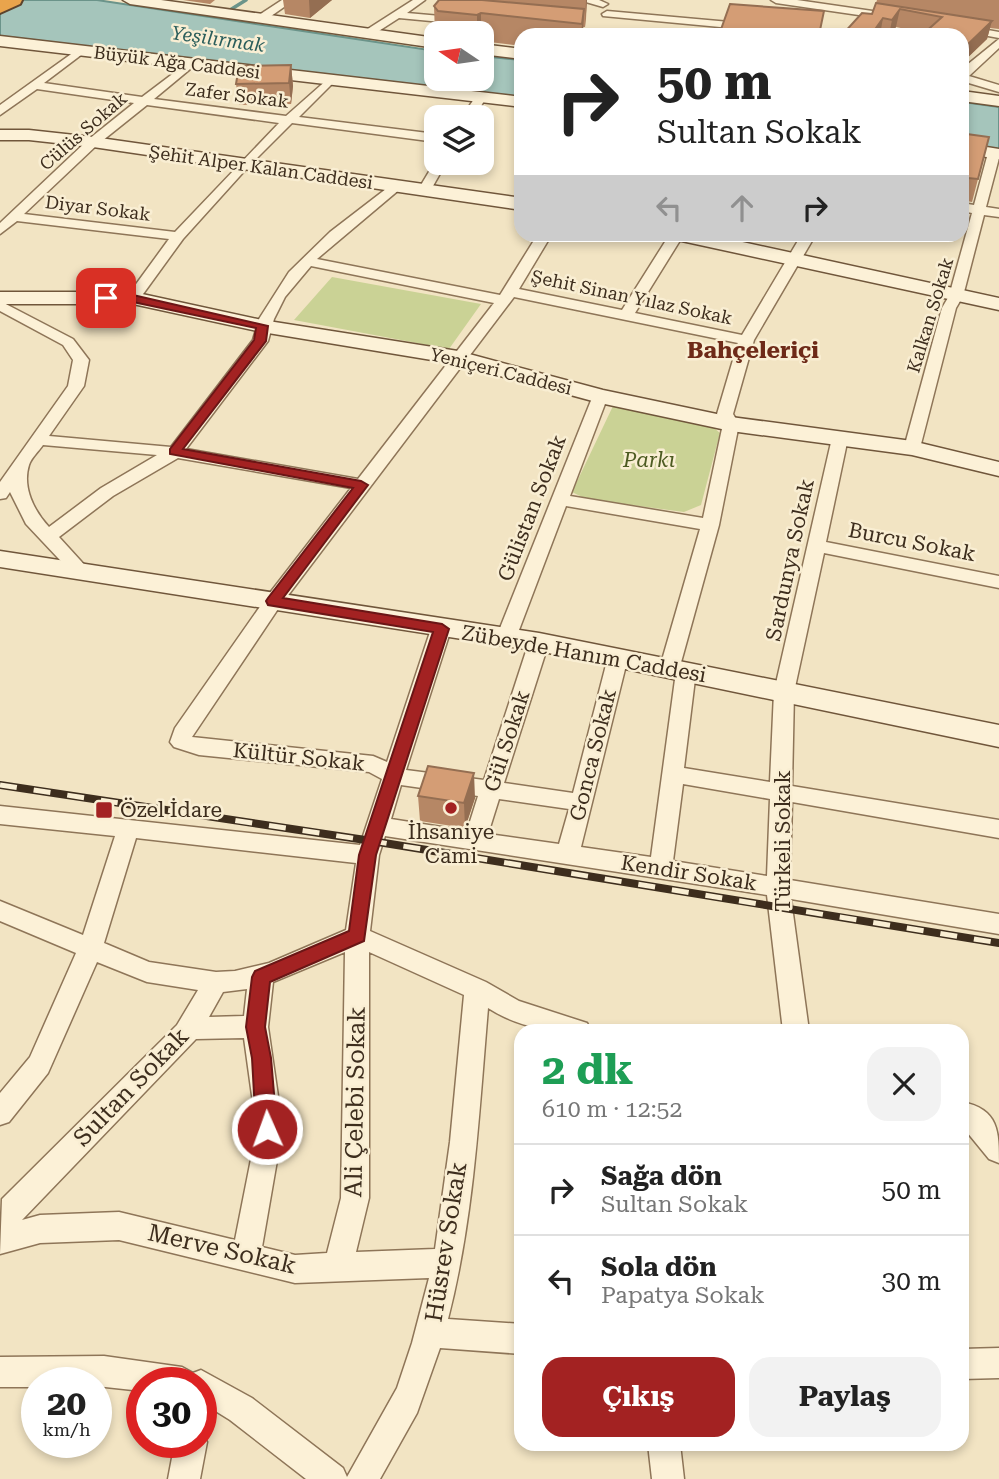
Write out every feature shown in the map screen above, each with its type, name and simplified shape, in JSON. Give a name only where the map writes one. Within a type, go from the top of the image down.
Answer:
[{"type":"highway","points":[[0,7],[13,0]]},
{"type":"street","points":[[130,0],[217,12],[260,0]]},
{"type":"street","points":[[260,19],[289,0]]},
{"type":"street","points":[[367,34],[420,0]]},
{"type":"street","points":[[584,0],[605,9],[767,28]]},
{"type":"street","points":[[602,28],[605,9],[616,0]]},
{"type":"street","points":[[776,0],[843,25]]},
{"type":"street","points":[[237,8],[260,19],[424,41]]},
{"type":"street","points":[[397,15],[460,21]]},
{"type":"street","points":[[796,28],[917,20]]},
{"type":"street","points":[[944,25],[960,28]]},
{"type":"street","points":[[969,30],[999,35]]},
{"type":"street","name":"Büyük Ağa Caddesi","points":[[0,41],[514,101]]},
{"type":"street","points":[[969,72],[994,52],[999,42]]},
{"type":"street","points":[[0,111],[81,50]]},
{"type":"street","points":[[494,51],[514,53]]},
{"type":"street","name":"Cülüs Sokak","points":[[0,230],[93,142],[191,63]]},
{"type":"street","points":[[969,79],[999,89]]},
{"type":"street","points":[[133,298],[178,236],[244,164],[329,81]]},
{"type":"street","name":"Zafer Sokak","points":[[34,85],[424,137]]},
{"type":"street","points":[[475,105],[480,97]]},
{"type":"street","points":[[969,97],[999,101]]},
{"type":"street","name":"Şehit Alper Kalan Caddesi","points":[[0,135],[29,135],[93,142],[514,203]]},
{"type":"street","points":[[969,149],[996,153]]},
{"type":"street","name":"Kalkan Sokak","points":[[912,448],[949,308],[956,296],[996,153]]},
{"type":"street","points":[[425,190],[433,175]]},
{"type":"street","points":[[48,537],[107,492],[175,452],[260,341],[262,326],[269,311],[306,261],[395,186]]},
{"type":"street","points":[[969,208],[999,213]]},
{"type":"street","name":"Diyar Sokak","points":[[13,217],[178,236]]},
{"type":"street","points":[[273,601],[506,296],[540,242]]},
{"type":"street","points":[[626,315],[672,242]]},
{"type":"street","points":[[713,242],[999,304]]},
{"type":"street","points":[[661,867],[673,774],[678,669],[731,424],[725,414],[746,340],[805,242]]},
{"type":"street","name":"Şehit Sinan Yılaz Sokak","points":[[306,261],[626,315],[746,340]]},
{"type":"street","name":"Yeniçeri Caddesi","points":[[0,298],[133,298],[262,326],[458,358],[600,396],[731,424],[912,448],[999,469]]},
{"type":"street","points":[[0,306],[68,342],[81,360],[76,386],[0,494]]},
{"type":"street","name":"Gülistan Sokak","points":[[506,638],[600,396]]},
{"type":"street","name":"Sardunya Sokak","points":[[784,692],[841,438]]},
{"type":"street","points":[[38,440],[175,452],[361,485]]},
{"type":"street","points":[[21,464],[18,490],[32,520],[81,571]]},
{"type":"street","points":[[559,500],[710,525]]},
{"type":"street","name":"Burcu Sokak","points":[[817,546],[999,582]]},
{"type":"street","name":"Zübeyde Hanım Caddesi","points":[[0,559],[539,642],[999,736]]},
{"type":"street","name":"Kültür Sokak","points":[[273,601],[182,733],[181,741],[199,747],[373,764],[394,776],[581,802]]},
{"type":"street","name":"Ali Çelebi Sokak","points":[[338,1267],[355,1198],[358,936],[368,855],[442,629]]},
{"type":"street","name":"Gül Sokak","points":[[475,840],[539,642]]},
{"type":"street","name":"Gonca Sokak","points":[[568,854],[618,657]]},
{"type":"street","name":"Türkeli Sokak","points":[[784,692],[778,887],[793,1024]]},
{"type":"street","points":[[673,774],[781,790],[999,829]]},
{"type":"street","points":[[0,815],[368,855]]},
{"type":"street","name":"Kendir Sokak","points":[[377,826],[661,867],[999,924]]},
{"type":"street","points":[[0,1113],[39,1065],[90,949],[128,829]]},
{"type":"street","points":[[0,911],[147,972],[216,982],[236,983],[261,977],[358,936],[477,989],[512,1010],[556,1024]]},
{"type":"street","points":[[246,1256],[266,1149],[267,1110],[255,1027],[261,977]]},
{"type":"street","name":"Sultan Sokak","points":[[1,1239],[12,1209],[188,1028],[216,982]]},
{"type":"street","name":"Hüsrev Sokak","points":[[362,1479],[410,1394],[432,1333],[447,1263],[477,989]]},
{"type":"street","points":[[188,1028],[255,1027]]},
{"type":"street","points":[[969,1115],[999,1150]]},
{"type":"street","name":"Merve Sokak","points":[[1,1239],[40,1229],[119,1226],[295,1269],[447,1263]]},
{"type":"street","points":[[432,1333],[514,1338]]},
{"type":"street","points":[[969,1364],[999,1363]]},
{"type":"street","points":[[0,1372],[104,1371],[126,1375]]},
{"type":"street","points":[[217,1397],[241,1409],[332,1479]]},
{"type":"street","points":[[665,1451],[668,1479]]},
{"type":"street","points":[[184,1479],[188,1458]]},
{"type":"green space","points":[[332,277],[481,304],[449,349],[294,320]]},
{"type":"green space","name":"Parkı","points":[[613,406],[709,424],[720,433],[701,505],[684,512],[586,499],[572,492]]},
{"type":"water","name":"Yeşilırmak","points":[[0,0],[97,0],[424,49],[424,86],[0,36]]},
{"type":"water","points":[[494,57],[514,59],[514,97],[462,91],[494,91]]},
{"type":"water","points":[[969,103],[999,107],[999,149],[969,145]]},
{"type":"building","points":[[439,0],[482,0],[584,9],[582,24],[438,11],[434,6]]},
{"type":"building","points":[[876,3],[992,21],[969,43],[969,28],[930,28],[942,17],[900,9],[892,20],[883,18],[876,28],[848,28],[862,13],[872,14]]},
{"type":"building","points":[[730,4],[824,11],[820,28],[721,28]]},
{"type":"building","points":[[291,65],[289,83],[236,84],[239,66]]},
{"type":"building","points":[[969,134],[989,137],[978,179],[969,178]]},
{"type":"building","points":[[428,766],[474,773],[464,803],[418,796]]},
{"type":"waterway","points":[[230,10],[246,0]]},
{"type":"railway","points":[[0,785],[372,841],[999,943]]},
{"type":"place","name":"İhsaniye Cami","points":[[451,808]]},
{"type":"place","name":"Özel İdare","points":[[104,810]]},
{"type":"district","name":"Bahçeleriçi","points":[[753,350]]},
{"type":"route","points":[[106,298],[133,298],[262,326],[260,341],[175,452],[361,485],[273,601],[442,629],[368,855],[358,936],[334,944],[272,975],[261,977],[255,1027],[261,1058],[267,1129]]}]
